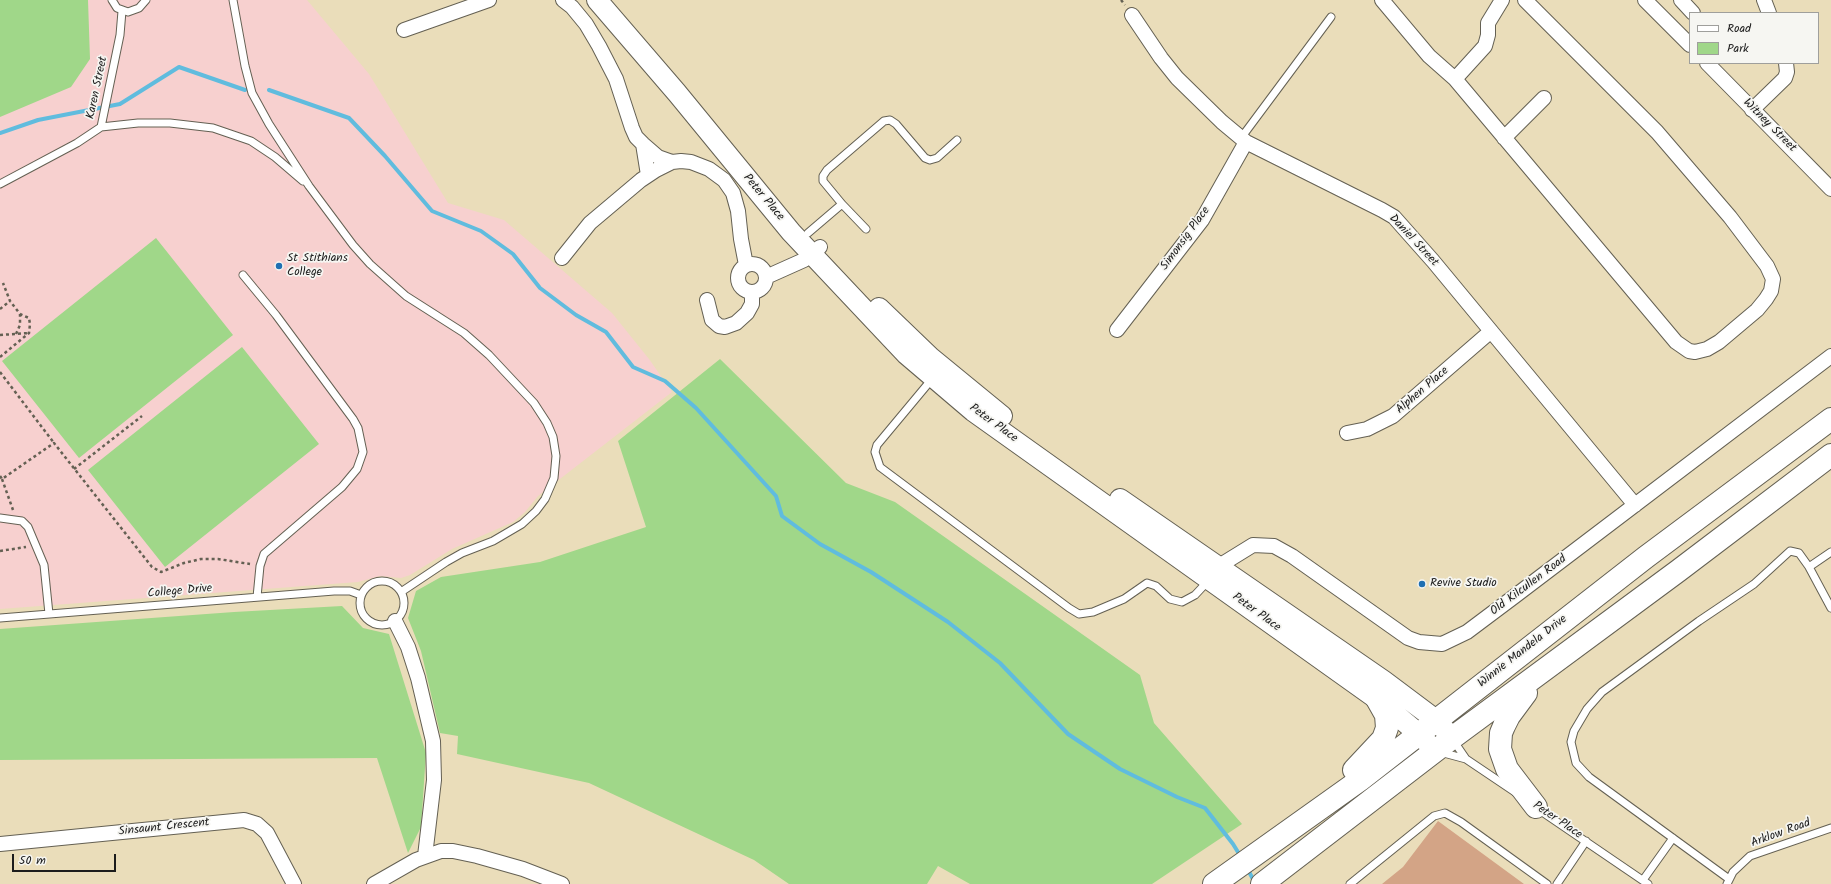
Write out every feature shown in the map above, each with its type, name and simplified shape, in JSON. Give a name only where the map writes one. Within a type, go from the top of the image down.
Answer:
[{"type":"main road","name":"Peter Place","points":[[597,0],[677,93],[778,216],[813,245]]},
{"type":"main road","name":"Peter Place","points":[[607,0],[813,245],[850,286],[894,343],[937,372],[973,411],[1214,573],[1384,680],[1444,744]]},
{"type":"main road","name":"Winnie Mandela Drive","points":[[1214,884],[1360,780],[1646,557],[1831,419]]},
{"type":"main road","points":[[1270,878],[1444,744],[1542,673],[1831,455]]},
{"type":"main road","name":"Peter Place","points":[[1214,573],[1377,699],[1427,727]]},
{"type":"main road","points":[[1536,807],[1507,769],[1500,749],[1501,733],[1509,716],[1542,673]]},
{"type":"main road","points":[[1309,815],[1383,739],[1387,722],[1384,711],[1377,699]]},
{"type":"street","points":[[404,30],[489,0]]},
{"type":"street","points":[[563,0],[572,7],[586,24],[599,46],[616,79],[632,128],[643,144],[658,157],[672,162],[691,162],[709,169],[724,180],[733,193],[738,211],[746,265]]},
{"type":"street","points":[[1382,0],[1429,56],[1455,80],[1676,342],[1689,351],[1701,351],[1719,342],[1757,310],[1771,291],[1773,279],[1767,266],[1730,217],[1657,132],[1525,0]]},
{"type":"street","points":[[1455,80],[1485,46],[1488,35],[1488,23],[1502,0]]},
{"type":"street","points":[[1645,0],[1689,44]]},
{"type":"street","points":[[1681,0],[1692,12]]},
{"type":"street","points":[[1764,0],[1769,12]]},
{"type":"street","name":"Daniel Street","points":[[1132,15],[1161,58],[1178,78],[1243,140],[1394,217],[1433,261],[1634,505]]},
{"type":"street","name":"Witney Street","points":[[1708,64],[1831,189]]},
{"type":"street","points":[[1752,110],[1785,78],[1787,72],[1786,64]]},
{"type":"street","points":[[1504,138],[1544,98]]},
{"type":"street","name":"Simonsig Place","points":[[1117,330],[1202,220],[1243,140]]},
{"type":"street","points":[[643,144],[648,175]]},
{"type":"street","points":[[562,258],[590,223],[648,175],[672,162]]},
{"type":"street","points":[[766,277],[804,260],[813,245]]},
{"type":"street","points":[[746,265],[759,265],[764,270],[766,277],[763,287],[752,292],[742,288],[738,281],[740,270],[746,265]]},
{"type":"street","points":[[707,300],[712,320],[719,326],[725,327],[736,323],[747,313],[752,304],[752,292]]},
{"type":"street","name":"Alphen Place","points":[[1347,433],[1367,429],[1394,416],[1490,332]]},
{"type":"street","name":"Old Kilcullen Road","points":[[1214,573],[1253,545],[1274,546],[1292,556],[1408,638],[1419,642],[1442,644],[1467,632],[1831,356]]},
{"type":"street","points":[[395,621],[408,647],[418,678],[430,724],[433,746],[434,780],[424,856]]},
{"type":"street","name":"Sinsaunt Crescent","points":[[0,844],[244,820],[257,824],[266,833],[294,884]]},
{"type":"street","points":[[374,884],[424,856],[441,851],[454,851],[477,856],[522,869],[562,884]]},
{"type":"lane","points":[[112,0],[117,8],[122,11],[134,11],[146,0]]},
{"type":"lane","points":[[233,0],[245,66],[252,94],[269,124],[309,186],[353,245],[379,273],[406,296],[464,333],[489,355],[534,403],[547,423],[553,437],[556,456],[554,478],[545,499],[536,511],[522,524],[494,541],[462,553],[401,592]]},
{"type":"lane","name":"Karen Street","points":[[0,184],[77,143],[101,127],[120,34],[122,11]]},
{"type":"lane","points":[[1243,140],[1331,17]]},
{"type":"lane","points":[[866,229],[823,181],[823,176],[827,170],[884,121],[890,120],[896,124],[925,158],[930,160],[937,158],[957,140]]},
{"type":"lane","points":[[101,127],[138,123],[170,123],[213,128],[251,141],[275,157],[309,186]]},
{"type":"lane","points":[[813,245],[842,204]]},
{"type":"lane","points":[[243,275],[276,315],[353,419],[358,428],[363,452],[357,469],[348,480],[264,554],[260,566],[257,597]]},
{"type":"lane","points":[[937,372],[878,445],[875,452],[880,467],[1063,604],[1080,614],[1087,614],[1124,600],[1147,583],[1156,586],[1170,599],[1182,602],[1195,596],[1214,573]]},
{"type":"lane","points":[[0,518],[22,521],[28,527],[44,565],[49,614]]},
{"type":"lane","points":[[1728,881],[1673,838],[1589,777],[1576,763],[1571,742],[1574,731],[1581,718],[1593,702],[1612,684],[1698,621],[1754,584],[1790,551],[1799,553],[1809,567],[1831,608]]},
{"type":"lane","points":[[1809,567],[1831,552]]},
{"type":"lane","points":[[377,582],[392,583],[401,592],[404,601],[403,608],[395,621],[382,625],[369,621],[361,609],[361,595],[370,584],[377,582]]},
{"type":"lane","name":"College Drive","points":[[0,618],[334,591],[350,591],[361,595]]},
{"type":"lane","name":"Peter Place","points":[[1444,744],[1466,759]]},
{"type":"lane","name":"Peter Place","points":[[1444,744],[1646,882]]},
{"type":"lane","points":[[1350,884],[1434,816],[1445,813],[1461,822],[1547,884]]},
{"type":"lane","name":"Arklow Road","points":[[1728,881],[1739,865],[1750,856],[1831,828]]},
{"type":"lane","points":[[1646,882],[1673,838]]},
{"type":"lane","points":[[1557,884],[1586,841]]},
{"type":"path","points":[[3,283],[10,301],[20,314],[29,318],[29,333]]},
{"type":"path","points":[[0,309],[10,301]]},
{"type":"path","points":[[16,334],[20,325],[20,314]]},
{"type":"path","points":[[1,334],[29,333]]},
{"type":"path","points":[[0,357],[29,333]]},
{"type":"path","points":[[0,372],[74,469],[152,567],[161,572],[184,563],[201,559],[260,566]]},
{"type":"path","points":[[74,469],[142,416]]},
{"type":"path","points":[[2,479],[54,443]]},
{"type":"path","points":[[0,476],[16,520]]},
{"type":"path","points":[[0,551],[37,546]]},
{"type":"shaded area","name":"St Stithians College","points":[[0,0],[307,0],[369,74],[448,203],[504,220],[612,313],[649,359],[672,392],[538,496],[525,512],[513,522],[452,549],[410,575],[401,578],[380,576],[358,582],[0,609]]},
{"type":"green space","points":[[0,0],[88,0],[90,59],[71,87],[0,117]]},
{"type":"green space","points":[[156,238],[233,335],[79,458],[2,361]]},
{"type":"green space","points":[[242,347],[319,444],[165,567],[88,470]]},
{"type":"green space","points":[[720,359],[846,483],[895,502],[1140,675],[1154,723],[1242,824],[1152,884],[970,884],[938,866],[927,884],[789,884],[754,860],[589,783],[457,754],[458,736],[440,733],[421,651],[408,618],[416,591],[441,577],[540,562],[646,527],[618,441]]},
{"type":"green space","points":[[342,606],[363,628],[389,634],[426,753],[421,827],[408,853],[377,758],[0,760],[0,629],[234,612]]},
{"type":"building","points":[[1438,821],[1524,884],[1382,884],[1403,867]]},
{"type":"waterway","points":[[0,133],[38,120],[120,104],[179,67],[245,90]]},
{"type":"waterway","points":[[269,90],[349,118],[385,156],[432,211],[481,231],[513,254],[540,288],[576,315],[606,332],[633,367],[665,381],[696,408],[776,496],[782,516],[820,544],[871,572],[948,622],[1000,663],[1068,734],[1120,769],[1177,797],[1205,808],[1233,844],[1241,857]]},
{"type":"waterway","points":[[1247,868],[1255,883]]},
{"type":"place","name":"St Stithians College","points":[[279,266]]},
{"type":"place","name":"Revive Studio","points":[[1422,584]]}]
